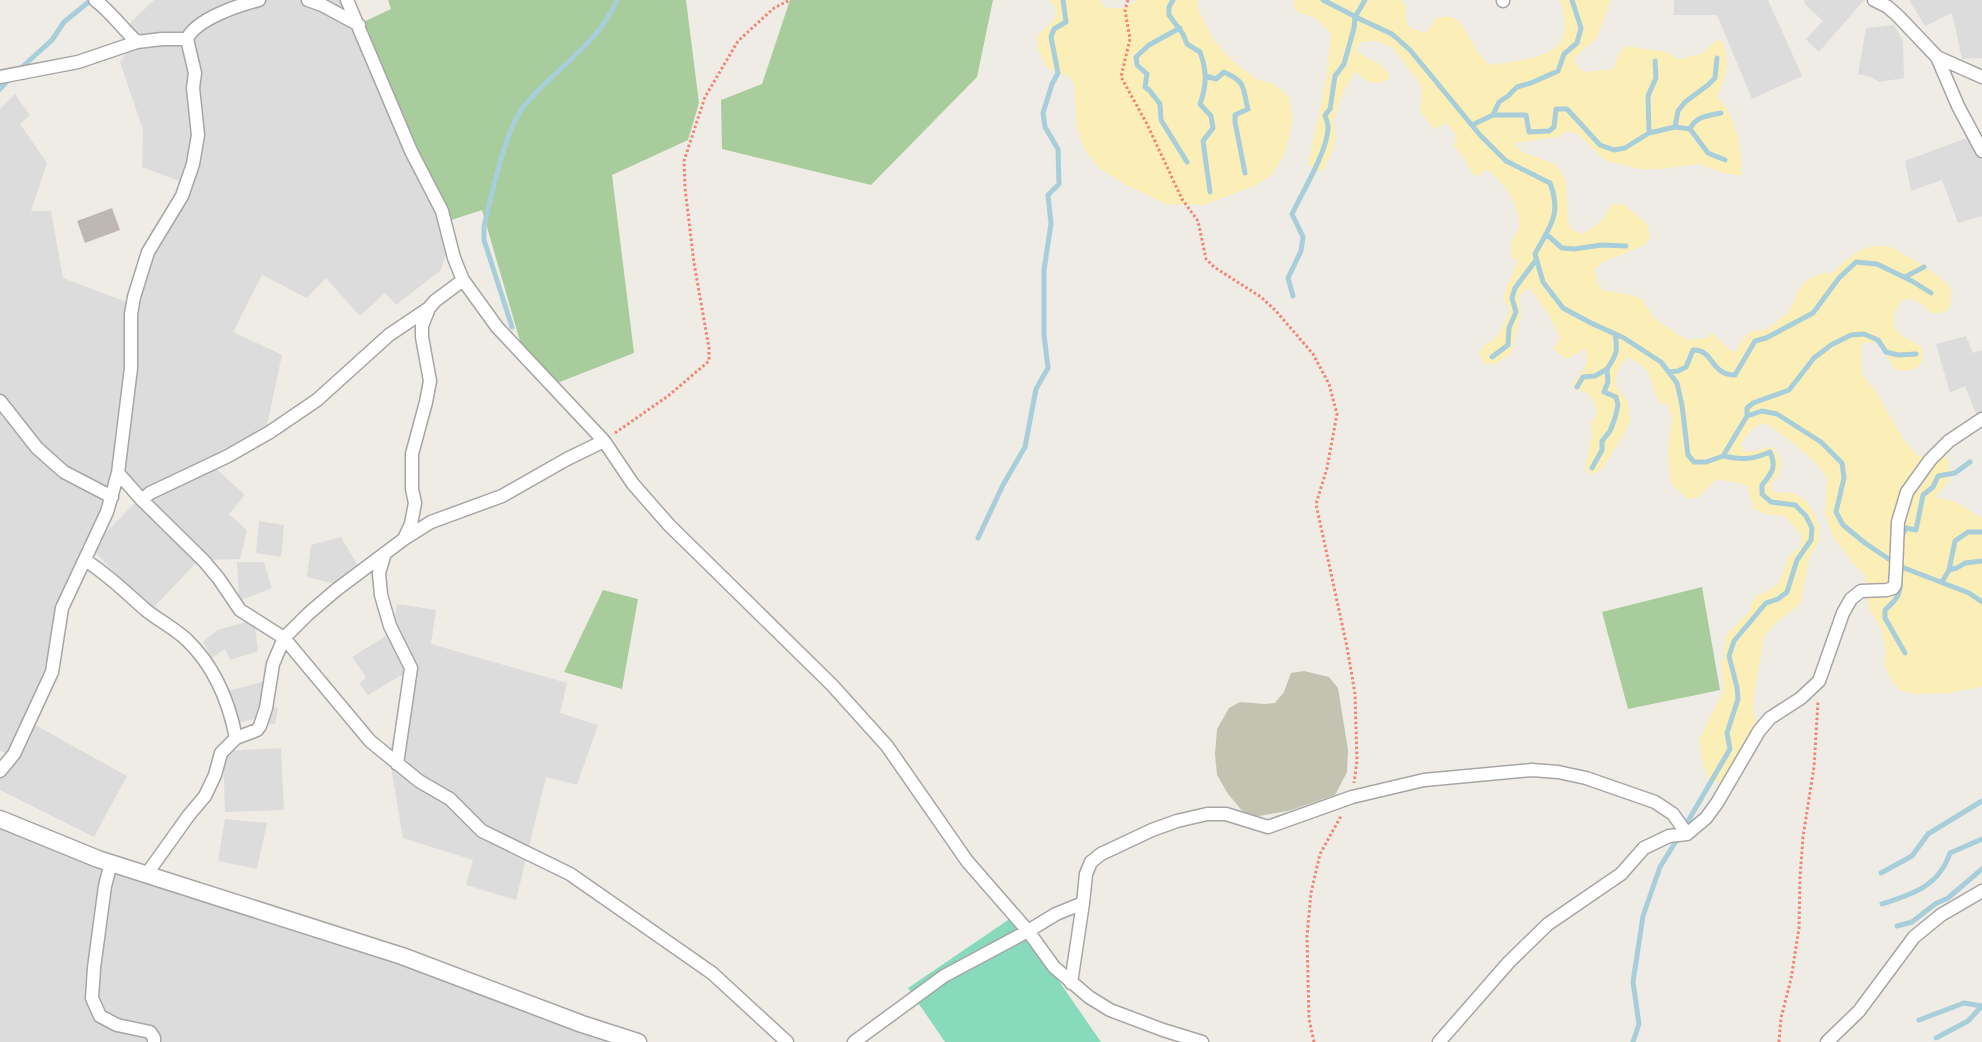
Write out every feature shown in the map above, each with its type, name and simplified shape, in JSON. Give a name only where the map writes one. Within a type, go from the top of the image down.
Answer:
[{"type":"street","points":[[95,0],[109,11],[137,42]]},
{"type":"street","points":[[0,771],[14,754],[52,672],[62,608],[112,496],[118,474],[131,368],[131,314],[134,297],[148,252],[182,196],[193,164],[198,135],[193,88],[195,73],[187,39],[193,29],[220,14],[241,4],[259,0]]},
{"type":"street","points":[[308,0],[322,5],[359,26]]},
{"type":"street","points":[[347,0],[411,151],[442,211],[454,258],[463,280],[496,327],[604,441],[633,484],[669,525],[832,685],[887,746],[967,861],[1028,931],[1045,956],[1071,983],[1110,1010],[1202,1042]]},
{"type":"street","points":[[1874,0],[1900,16],[1937,57],[1958,106],[1982,151]]},
{"type":"street","points":[[0,77],[78,62],[137,42],[162,38],[187,39]]},
{"type":"street","points":[[1937,57],[1982,77]]},
{"type":"street","points":[[142,500],[150,493],[228,456],[278,427],[317,400],[389,335],[429,308],[435,301],[463,280]]},
{"type":"street","points":[[404,539],[411,524],[415,503],[412,489],[412,454],[430,381],[422,337],[422,326],[429,308]]},
{"type":"street","points":[[0,401],[37,448],[64,472],[112,496]]},
{"type":"street","points":[[1439,1042],[1509,962],[1548,924],[1621,874],[1644,848],[1669,836],[1687,834],[1706,818],[1717,803],[1759,731],[1770,718],[1801,698],[1819,681],[1843,613],[1851,599],[1861,591],[1890,590],[1895,584],[1898,522],[1907,492],[1930,460],[1949,441],[1982,419]]},
{"type":"street","points":[[146,876],[189,815],[205,796],[215,775],[221,753],[236,738],[256,730],[260,726],[266,708],[273,664],[284,638],[308,614],[385,553],[431,522],[502,496],[567,459],[604,441]]},
{"type":"street","points":[[118,474],[204,561],[240,610],[284,638],[370,742],[419,781],[450,800],[482,831],[570,874],[712,973],[787,1042]]},
{"type":"street","points":[[385,553],[379,573],[381,596],[390,626],[411,668],[397,764]]},
{"type":"street","points":[[85,560],[108,575],[148,611],[187,640],[208,664],[227,703],[236,738]]},
{"type":"street","points":[[1071,983],[1086,874],[1091,862],[1101,854],[1152,830],[1177,821],[1207,814],[1226,814],[1268,827],[1352,797],[1433,779],[1532,770],[1558,772],[1586,778],[1655,802],[1673,814],[1687,834]]},
{"type":"street","points":[[0,819],[146,876],[402,956],[582,1024],[638,1042]]},
{"type":"street","points":[[111,863],[105,886],[92,998],[100,1016],[117,1025],[150,1032],[154,1042]]},
{"type":"street","points":[[1828,1042],[1859,1011],[1914,937],[1941,915],[1982,891]]},
{"type":"street","points":[[854,1042],[944,976],[1056,914],[1083,903]]},
{"type":"path","points":[[604,441],[668,396],[709,361],[709,348],[694,263],[685,188],[684,161],[705,97],[738,41],[774,8],[790,0]]},
{"type":"path","points":[[1128,0],[1125,10],[1130,39],[1121,77],[1147,124],[1182,199],[1198,221],[1206,259],[1224,274],[1261,297],[1283,318],[1314,354],[1329,384],[1338,414],[1316,504],[1347,647],[1355,694],[1357,761],[1352,797],[1320,854],[1311,893],[1307,936],[1309,1019],[1314,1042]]},
{"type":"path","points":[[1779,1042],[1781,1018],[1791,979],[1799,928],[1800,878],[1814,767],[1819,681]]},
{"type":"shaded area","points":[[154,0],[340,0],[353,7],[445,222],[447,251],[441,270],[396,305],[385,293],[360,316],[326,278],[307,298],[262,275],[233,332],[282,355],[267,425],[208,461],[245,495],[229,514],[247,530],[240,559],[205,560],[120,472],[95,543],[138,500],[199,560],[151,610],[92,549],[64,606],[58,651],[30,722],[127,776],[94,837],[0,790],[0,771],[13,755],[0,751],[0,109],[15,94],[30,115],[20,124],[47,163],[31,211],[51,211],[63,278],[132,304],[133,296],[187,184],[142,167],[143,130],[120,62],[136,38],[127,26]]},
{"type":"shaded area","points":[[1674,0],[1768,0],[1802,76],[1752,99],[1717,15],[1674,15]]},
{"type":"shaded area","points":[[1804,0],[1864,0],[1819,52],[1806,39],[1823,21],[1805,4]]},
{"type":"shaded area","points":[[1909,0],[1982,0],[1982,58],[1962,59],[1952,13],[1925,26]]},
{"type":"shaded area","points":[[1894,25],[1903,41],[1904,78],[1879,82],[1871,77],[1858,74],[1866,28]]},
{"type":"shaded area","points":[[1969,137],[1982,161],[1982,216],[1958,223],[1942,180],[1911,191],[1905,161]]},
{"type":"shaded area","points":[[1966,336],[1973,353],[1982,350],[1982,429],[1965,386],[1950,393],[1936,344]]},
{"type":"shaded area","points":[[259,521],[284,525],[281,557],[256,553]]},
{"type":"shaded area","points":[[341,537],[360,569],[339,585],[307,577],[311,545]]},
{"type":"shaded area","points":[[237,562],[264,562],[272,588],[239,601]]},
{"type":"shaded area","points":[[397,604],[436,610],[431,644],[567,683],[560,713],[598,725],[577,785],[546,777],[516,900],[466,885],[473,860],[403,838],[389,755],[410,670],[368,695],[359,684],[366,677],[352,657],[392,632]]},
{"type":"shaded area","points":[[254,620],[258,651],[230,660],[225,649],[212,658],[203,642],[217,630]]},
{"type":"shaded area","points":[[1304,671],[1329,677],[1338,688],[1348,750],[1347,772],[1335,795],[1288,811],[1253,817],[1245,814],[1228,794],[1217,775],[1215,754],[1217,729],[1229,708],[1240,702],[1275,703],[1284,692],[1291,673]]},
{"type":"shaded area","points":[[265,681],[261,705],[278,708],[275,724],[255,723],[254,719],[238,723],[228,691]]},
{"type":"shaded area","points":[[281,748],[284,810],[225,812],[223,751]]},
{"type":"shaded area","points":[[0,815],[145,867],[625,1042],[0,1042]]},
{"type":"shaded area","points":[[225,819],[267,823],[257,869],[218,861]]},
{"type":"green space","points":[[388,0],[686,0],[699,103],[688,140],[612,175],[634,353],[552,385],[522,348],[482,210],[445,222],[357,25],[391,9]]},
{"type":"green space","points":[[790,0],[993,0],[977,77],[871,185],[722,149],[721,100],[762,84]]},
{"type":"green space","points":[[1702,587],[1720,690],[1628,709],[1602,612]]},
{"type":"green space","points":[[603,590],[638,599],[622,689],[564,672]]},
{"type":"green space","points":[[1014,916],[1101,1042],[945,1042],[908,988]]},
{"type":"sand","points":[[1049,0],[1100,0],[1106,8],[1124,8],[1139,0],[1197,0],[1199,11],[1215,42],[1233,61],[1256,79],[1274,84],[1289,97],[1293,119],[1285,153],[1271,176],[1257,185],[1204,205],[1166,204],[1124,184],[1099,168],[1085,150],[1077,128],[1074,84],[1070,77],[1046,67],[1039,51],[1038,37],[1054,20],[1056,8]]},
{"type":"sand","points":[[1294,0],[1401,0],[1406,6],[1406,20],[1409,27],[1425,33],[1437,18],[1453,18],[1462,26],[1479,54],[1491,65],[1537,56],[1549,52],[1558,44],[1564,34],[1565,19],[1560,0],[1610,0],[1597,37],[1574,58],[1578,68],[1584,72],[1614,69],[1618,55],[1625,46],[1667,52],[1679,60],[1703,53],[1717,40],[1723,42],[1727,63],[1723,82],[1717,96],[1729,113],[1737,133],[1742,176],[1724,173],[1699,164],[1661,169],[1638,169],[1605,160],[1579,135],[1567,131],[1558,137],[1514,143],[1522,152],[1556,164],[1566,181],[1568,220],[1571,229],[1583,234],[1588,231],[1600,222],[1611,204],[1625,205],[1647,224],[1650,236],[1646,244],[1604,261],[1595,269],[1598,283],[1603,290],[1632,295],[1642,299],[1654,318],[1680,336],[1691,340],[1707,338],[1712,333],[1729,349],[1735,352],[1746,335],[1754,331],[1766,330],[1787,313],[1793,305],[1795,295],[1808,280],[1822,273],[1833,273],[1851,256],[1874,246],[1895,249],[1927,268],[1951,288],[1951,302],[1948,310],[1941,313],[1932,313],[1913,300],[1904,299],[1897,307],[1894,321],[1897,331],[1903,337],[1922,347],[1923,358],[1918,368],[1906,371],[1895,370],[1880,343],[1869,342],[1862,344],[1862,374],[1876,392],[1903,439],[1918,456],[1942,454],[1949,461],[1949,481],[1935,497],[1956,502],[1982,518],[1982,687],[1948,693],[1916,694],[1902,691],[1892,682],[1884,665],[1886,651],[1881,628],[1869,609],[1865,575],[1852,562],[1832,535],[1825,514],[1827,478],[1817,464],[1797,446],[1766,423],[1761,424],[1751,430],[1746,436],[1741,444],[1742,450],[1753,451],[1772,447],[1780,457],[1782,465],[1771,484],[1771,489],[1775,493],[1788,492],[1797,495],[1806,501],[1814,513],[1819,526],[1820,540],[1810,556],[1800,604],[1778,621],[1764,636],[1754,695],[1753,713],[1758,727],[1727,781],[1710,783],[1704,767],[1699,740],[1724,689],[1721,663],[1727,634],[1748,613],[1755,596],[1772,588],[1779,582],[1790,556],[1800,548],[1802,536],[1785,516],[1766,514],[1754,509],[1747,486],[1736,482],[1716,480],[1699,497],[1688,499],[1671,484],[1668,451],[1672,418],[1668,405],[1660,403],[1655,394],[1648,371],[1630,357],[1621,365],[1617,373],[1615,386],[1628,402],[1630,423],[1603,468],[1596,473],[1589,474],[1585,468],[1592,434],[1591,423],[1597,415],[1592,398],[1586,393],[1577,390],[1572,384],[1586,364],[1587,354],[1585,349],[1567,359],[1553,349],[1560,338],[1546,310],[1529,287],[1519,296],[1521,315],[1511,354],[1494,364],[1485,364],[1479,355],[1484,346],[1497,335],[1510,309],[1503,299],[1518,260],[1512,259],[1511,245],[1519,225],[1516,209],[1509,193],[1498,179],[1486,169],[1479,176],[1473,174],[1454,146],[1456,135],[1447,123],[1434,129],[1420,110],[1422,93],[1420,84],[1393,48],[1378,41],[1361,42],[1357,46],[1357,51],[1380,64],[1390,78],[1372,83],[1365,80],[1357,72],[1354,73],[1343,93],[1333,122],[1336,134],[1333,150],[1322,172],[1308,165],[1326,81],[1331,33],[1314,17],[1298,12],[1294,8]]},
{"type":"building","points":[[112,208],[120,230],[85,243],[77,221]]},
{"type":"waterway","points":[[20,69],[52,40],[64,22],[91,0]]},
{"type":"waterway","points":[[512,327],[484,240],[484,226],[505,146],[517,116],[524,106],[587,44],[609,16],[617,0]]},
{"type":"waterway","points":[[978,538],[1003,485],[1025,447],[1036,389],[1048,368],[1044,335],[1044,270],[1051,224],[1048,195],[1059,184],[1058,149],[1045,127],[1043,113],[1052,84],[1058,73],[1051,37],[1054,29],[1066,22],[1063,0]]},
{"type":"waterway","points":[[1173,0],[1169,7],[1169,15],[1183,34],[1187,44],[1200,52],[1204,65],[1205,84],[1200,104],[1211,116],[1213,128],[1203,141],[1210,192]]},
{"type":"waterway","points":[[1323,0],[1392,34],[1410,50],[1480,135],[1506,161],[1550,183],[1555,204],[1553,220],[1535,254],[1543,282],[1563,308],[1624,338],[1661,362],[1677,383],[1682,405],[1688,455],[1694,462],[1706,462],[1723,456],[1747,416],[1762,411],[1777,414],[1821,442],[1842,463],[1844,478],[1836,512],[1843,525],[1865,543],[1899,566],[1969,593],[1982,602]]},
{"type":"waterway","points":[[1293,296],[1288,278],[1301,251],[1303,237],[1292,214],[1324,146],[1328,127],[1325,115],[1330,109],[1335,76],[1344,64],[1354,28],[1355,17],[1365,0]]},
{"type":"waterway","points":[[1493,115],[1499,102],[1517,87],[1558,71],[1564,54],[1577,43],[1581,28],[1572,0]]},
{"type":"waterway","points":[[1180,28],[1149,45],[1136,57],[1137,65],[1147,74],[1145,87],[1160,104],[1161,120],[1187,162]]},
{"type":"waterway","points":[[1472,125],[1493,115],[1526,115],[1529,132],[1549,131],[1554,127],[1556,109],[1567,109],[1600,145],[1614,150],[1625,148],[1649,133],[1675,127],[1678,111],[1685,102],[1715,78],[1717,58]]},
{"type":"waterway","points":[[1649,133],[1648,96],[1656,78],[1655,61]]},
{"type":"waterway","points":[[1206,76],[1216,79],[1224,72],[1237,79],[1243,87],[1248,109],[1235,115],[1235,122],[1245,173]]},
{"type":"waterway","points":[[0,89],[10,78]]},
{"type":"waterway","points":[[1690,129],[1699,119],[1721,113]]},
{"type":"waterway","points":[[1675,127],[1690,129],[1708,153],[1725,160]]},
{"type":"waterway","points":[[1546,234],[1562,248],[1574,249],[1602,245],[1626,246]]},
{"type":"waterway","points":[[1492,357],[1508,345],[1509,328],[1516,312],[1512,298],[1515,288],[1536,260]]},
{"type":"waterway","points":[[1669,372],[1678,371],[1686,367],[1693,350],[1705,353],[1721,371],[1735,375],[1755,341],[1766,338],[1813,313],[1839,278],[1856,262],[1877,264],[1912,281],[1931,293]]},
{"type":"waterway","points":[[1905,277],[1924,267]]},
{"type":"waterway","points":[[1592,468],[1602,450],[1602,441],[1610,431],[1618,405],[1616,397],[1604,392],[1608,382],[1607,369],[1616,352],[1615,334]]},
{"type":"waterway","points":[[1747,416],[1747,408],[1753,403],[1789,390],[1814,358],[1831,345],[1851,335],[1864,334],[1878,340],[1886,352],[1898,355],[1916,354]]},
{"type":"waterway","points":[[1577,387],[1583,377],[1595,376],[1607,369]]},
{"type":"waterway","points":[[1684,828],[1730,749],[1727,733],[1738,699],[1729,656],[1734,641],[1766,603],[1778,599],[1787,592],[1797,560],[1811,540],[1812,528],[1806,516],[1795,505],[1771,502],[1762,494],[1762,485],[1771,473],[1773,466],[1770,452],[1758,457],[1747,458],[1723,456]]},
{"type":"waterway","points":[[1902,536],[1906,528],[1916,530],[1923,495],[1933,487],[1938,476],[1955,473],[1970,462]]},
{"type":"waterway","points":[[1942,582],[1949,570],[1955,541],[1968,532],[1982,532]]},
{"type":"waterway","points":[[1949,570],[1965,563],[1982,561]]},
{"type":"waterway","points":[[1900,580],[1899,593],[1885,610],[1885,618],[1905,653]]},
{"type":"waterway","points":[[1881,873],[1912,856],[1928,834],[1982,801]]},
{"type":"waterway","points":[[1633,1042],[1639,1024],[1633,982],[1643,916],[1660,867],[1678,838]]},
{"type":"waterway","points":[[1882,904],[1924,887],[1939,873],[1950,853],[1982,839]]},
{"type":"waterway","points":[[1897,926],[1912,922],[1935,904],[1948,898],[1982,869]]},
{"type":"waterway","points":[[1919,1020],[1964,1003],[1982,1006]]},
{"type":"waterway","points":[[1936,1038],[1968,1021],[1982,1006]]}]
